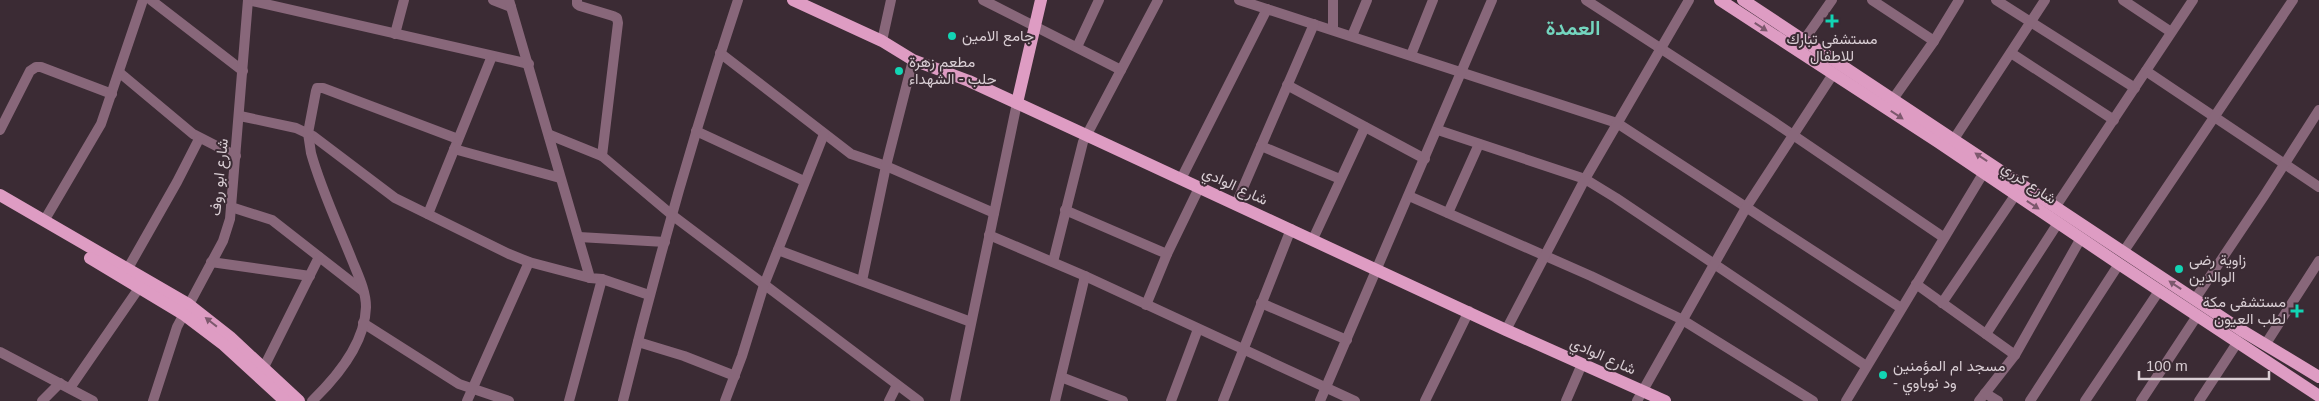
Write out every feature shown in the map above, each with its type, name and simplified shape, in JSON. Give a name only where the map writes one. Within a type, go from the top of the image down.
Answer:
[{"type":"main road","name":"شارع الوادي","points":[[793,0],[882,41],[913,60],[969,81],[1469,311],[1582,364],[1639,396],[1664,401]]},
{"type":"main road","points":[[1017,103],[1041,0]]},
{"type":"main road","name":"شارع كرري","points":[[1720,0],[1836,69],[1893,99],[2265,345],[2319,377]]},
{"type":"main road","name":"شارع كرري","points":[[1743,0],[1804,40],[1836,69],[2058,223],[2319,396]]},
{"type":"main road","points":[[0,195],[44,221],[113,267],[140,288],[186,309],[224,344],[290,399]]},
{"type":"main road","points":[[0,205],[113,267],[127,270],[230,337],[290,399]]},
{"type":"street","points":[[44,221],[92,142],[120,73],[143,0]]},
{"type":"street","points":[[151,0],[243,71]]},
{"type":"street","points":[[248,0],[529,64]]},
{"type":"street","name":"شارع ابو روف","points":[[153,401],[173,338],[228,228],[232,207],[240,116],[248,0]]},
{"type":"street","points":[[395,34],[404,0]]},
{"type":"street","points":[[493,0],[510,3],[550,135],[560,178],[590,278]]},
{"type":"street","points":[[577,0],[577,4],[613,16],[617,18],[618,22],[602,156]]},
{"type":"street","points":[[623,401],[649,295],[696,131],[738,0]]},
{"type":"street","points":[[882,41],[891,0]]},
{"type":"street","points":[[1077,47],[1100,0]]},
{"type":"street","points":[[1053,262],[1078,155],[1086,134],[1158,0]]},
{"type":"street","points":[[1239,0],[1617,123],[1901,308]]},
{"type":"street","points":[[1333,0],[1333,30]]},
{"type":"street","points":[[1352,36],[1368,0]]},
{"type":"street","points":[[1411,55],[1433,0]]},
{"type":"street","points":[[1320,401],[1378,270],[1492,0]]},
{"type":"street","points":[[1586,0],[1943,237]]},
{"type":"street","points":[[1506,330],[1585,179],[1688,0]]},
{"type":"street","points":[[1804,40],[1832,0]]},
{"type":"street","points":[[1872,0],[1934,41]]},
{"type":"street","points":[[1893,99],[1934,41],[1959,0]]},
{"type":"street","points":[[1996,0],[2030,24],[2135,88]]},
{"type":"street","points":[[1954,139],[2045,0]]},
{"type":"street","points":[[2123,0],[2171,32]]},
{"type":"street","points":[[2056,206],[2193,0]]},
{"type":"street","points":[[2124,251],[2293,0]]},
{"type":"street","points":[[985,1],[1121,70]]},
{"type":"street","points":[[1181,179],[1267,9]]},
{"type":"street","points":[[1236,204],[1314,24]]},
{"type":"street","points":[[720,53],[851,154],[886,166],[994,213]]},
{"type":"street","points":[[2012,53],[2114,120]]},
{"type":"street","points":[[428,214],[492,56]]},
{"type":"street","points":[[862,280],[886,166],[913,60]]},
{"type":"street","points":[[0,130],[30,71],[36,67],[112,94]]},
{"type":"street","points":[[1639,396],[1746,206],[1836,69]]},
{"type":"street","points":[[2146,71],[2319,187]]},
{"type":"street","points":[[120,73],[199,139],[236,156]]},
{"type":"street","points":[[1287,86],[1425,159]]},
{"type":"street","points":[[312,401],[340,370],[363,323],[366,306],[363,291],[313,159],[308,132],[316,91],[320,87],[458,139]]},
{"type":"street","points":[[955,401],[1017,103]]},
{"type":"street","points":[[2195,299],[2319,110]]},
{"type":"street","points":[[240,116],[308,132],[390,194],[530,262],[590,278],[602,279],[649,295]]},
{"type":"street","points":[[1313,239],[1365,127]]},
{"type":"street","points":[[1438,130],[1585,179],[1714,263],[1866,366]]},
{"type":"street","points":[[696,131],[804,181]]},
{"type":"street","points":[[725,401],[735,376],[764,285],[824,134]]},
{"type":"street","points":[[550,135],[602,156],[672,215],[919,401]]},
{"type":"street","points":[[127,270],[178,182],[199,139]]},
{"type":"street","points":[[1448,213],[1479,144]]},
{"type":"street","points":[[1261,146],[1340,179]]},
{"type":"street","points":[[454,149],[560,178]]},
{"type":"street","points":[[1846,401],[1943,237],[1984,172]]},
{"type":"street","points":[[1146,305],[1199,188]]},
{"type":"street","points":[[1942,303],[2016,194]]},
{"type":"street","points":[[1409,196],[1681,319],[1814,401]]},
{"type":"street","points":[[232,207],[272,220],[363,291]]},
{"type":"street","points":[[1065,210],[1168,254]]},
{"type":"street","points":[[1986,334],[2058,223]]},
{"type":"street","points":[[1223,401],[1291,229]]},
{"type":"street","points":[[989,235],[1084,276],[1355,401]]},
{"type":"street","points":[[579,237],[665,242]]},
{"type":"street","points":[[1998,401],[1982,397],[2015,355],[2081,238]]},
{"type":"street","points":[[778,250],[972,322]]},
{"type":"street","points":[[263,369],[319,257]]},
{"type":"street","points":[[2265,345],[2315,277],[2319,261]]},
{"type":"street","points":[[211,262],[310,276]]},
{"type":"street","points":[[467,401],[530,262]]},
{"type":"street","points":[[2034,399],[2119,264]]},
{"type":"street","points":[[1055,401],[1084,276]]},
{"type":"street","points":[[569,401],[602,279]]},
{"type":"street","points":[[1916,284],[2015,355]]},
{"type":"street","points":[[70,388],[140,288]]},
{"type":"street","points":[[2085,401],[2159,291]]},
{"type":"street","points":[[1262,303],[1347,340]]},
{"type":"street","points":[[1425,401],[1469,311]]},
{"type":"street","points":[[2141,401],[2197,316]]},
{"type":"street","points":[[363,323],[458,384],[509,401]]},
{"type":"street","points":[[1171,401],[1198,329]]},
{"type":"street","points":[[638,342],[684,356],[735,376]]},
{"type":"street","points":[[2199,401],[2237,343]]},
{"type":"street","points":[[0,352],[93,401]]},
{"type":"street","points":[[1566,401],[1582,364]]},
{"type":"street","points":[[1061,377],[1122,401]]},
{"type":"street","points":[[42,401],[60,384]]},
{"type":"street","points":[[889,401],[897,385]]},
{"type":"place","name":"مستشفى تبارك للاطفال","points":[[1832,21]]},
{"type":"place","name":"جامع الامين","points":[[952,36]]},
{"type":"place","name":"مطعم زهرة حلب - الشهداء","points":[[899,71]]},
{"type":"place","name":"زاوية رضى الوالدين","points":[[2179,269]]},
{"type":"place","name":"مستشفى مكة لطب العيون","points":[[2297,311]]},
{"type":"place","name":"مسجد ام المؤمنين - ود نوباوي","points":[[1883,375]]},
{"type":"district","name":"العمدة","points":[[1573,28]]}]
